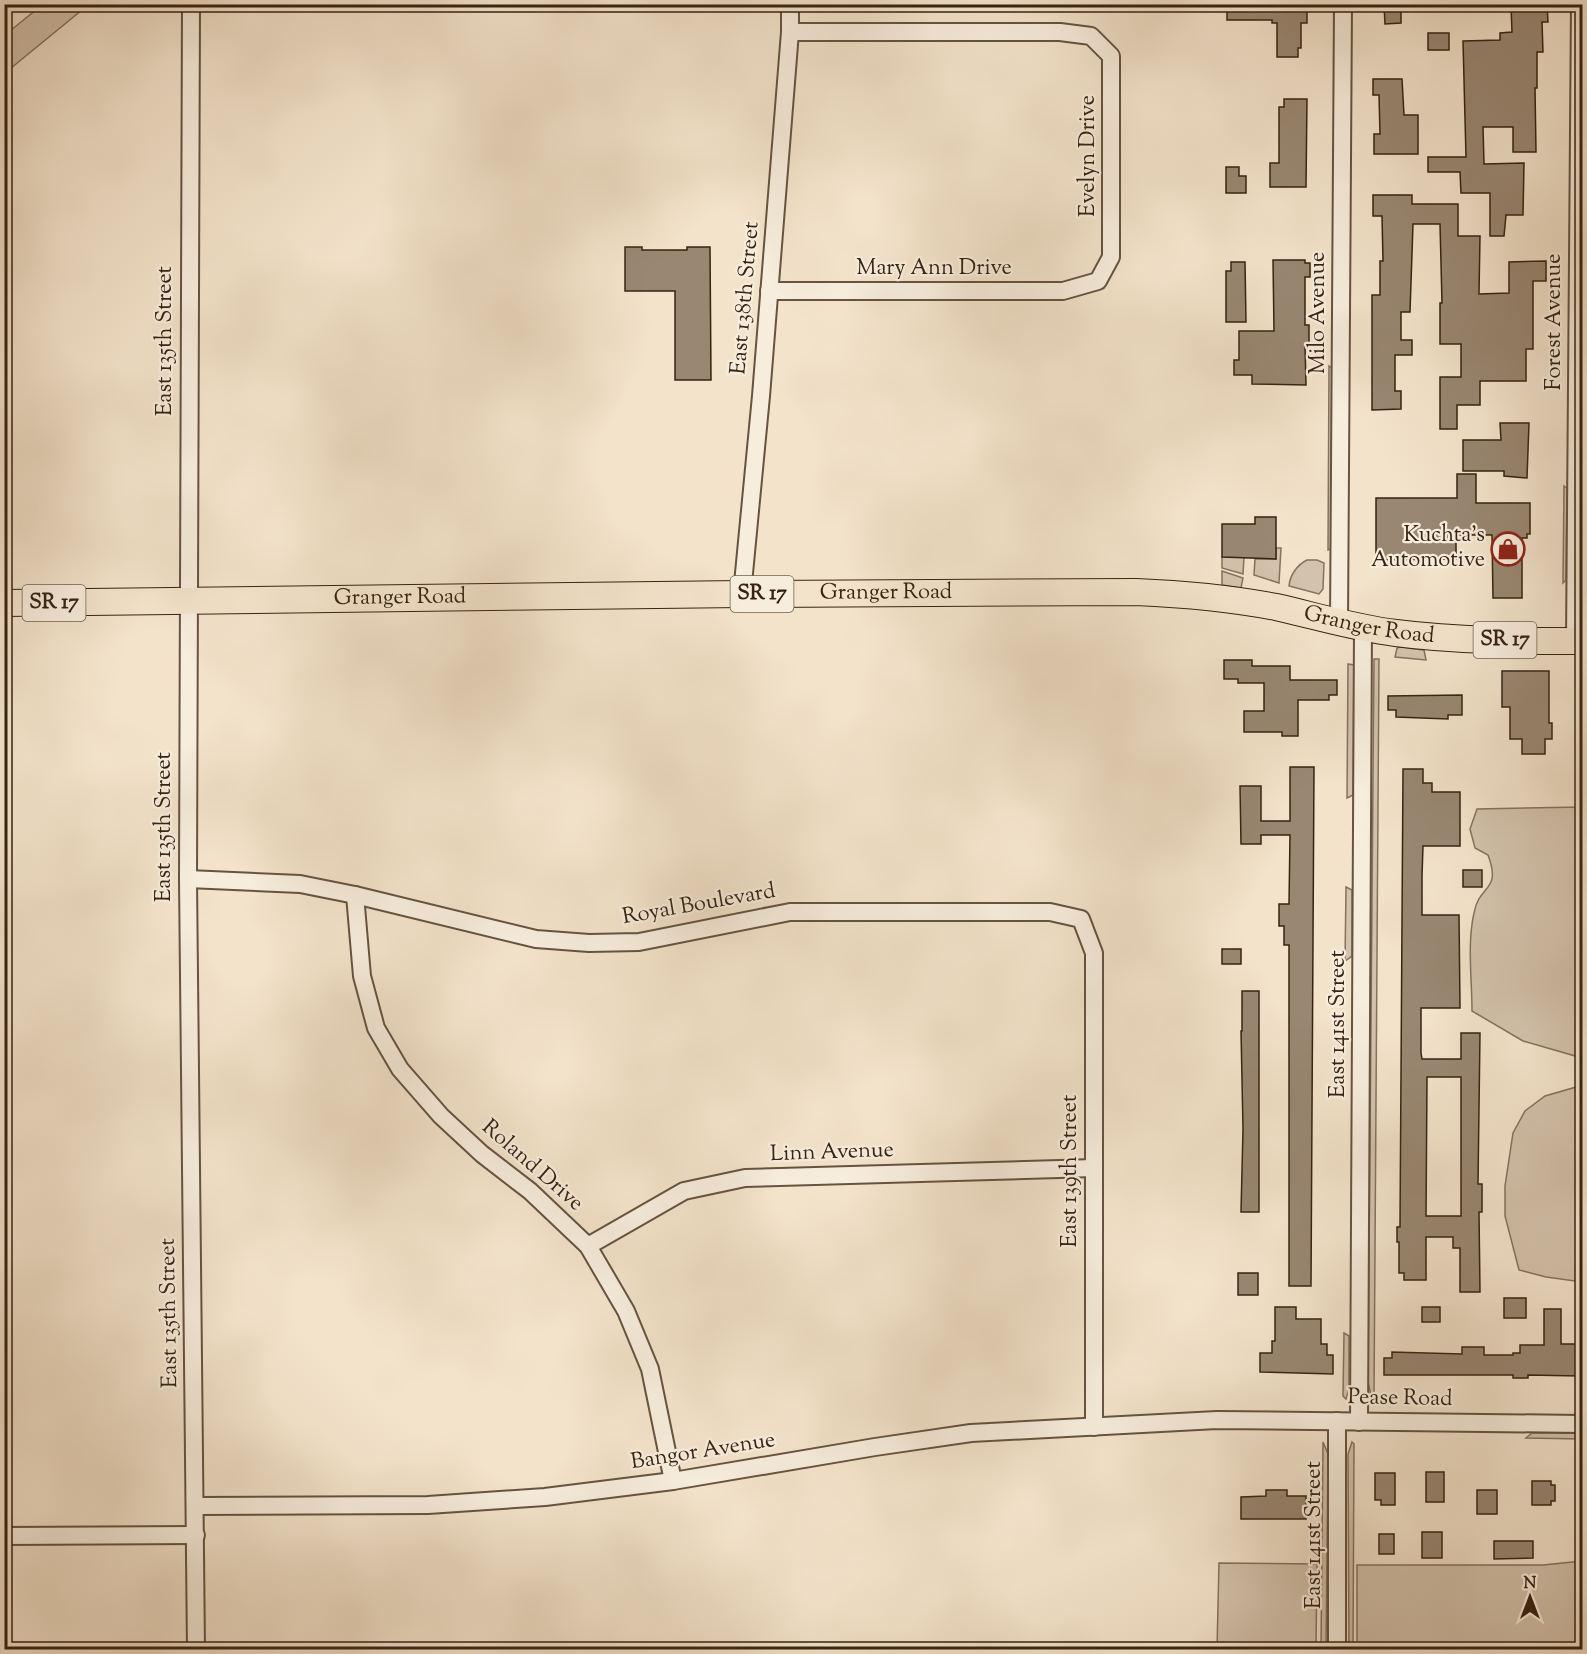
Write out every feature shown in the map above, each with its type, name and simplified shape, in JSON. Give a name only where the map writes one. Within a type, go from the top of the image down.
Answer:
[{"type":"main road","name":"Granger Road","points":[[4,603],[742,594],[1157,593],[1242,601],[1351,625],[1412,635],[1466,639],[1579,640]]},
{"type":"street","name":"East 135th Street","points":[[191,4],[188,879],[196,1650]]},
{"type":"street","name":"East 138th Street","points":[[742,594],[769,291],[790,32],[790,4]]},
{"type":"street","name":"Milo Avenue","points":[[1343,4],[1351,625]]},
{"type":"street","name":"Forest Avenue","points":[[1579,640],[1580,4]]},
{"type":"street","name":"Evelyn Drive","points":[[790,32],[1060,32],[1091,36],[1111,56],[1111,257],[1098,281]]},
{"type":"street","name":"Mary Ann Drive","points":[[769,291],[1063,291],[1098,281]]},
{"type":"street","name":"East 141st Street","points":[[1351,625],[1359,1422]]},
{"type":"street","name":"Royal Boulevard","points":[[188,879],[300,884],[537,939],[589,943],[639,942],[790,912],[1050,912],[1081,919]]},
{"type":"street","name":"Roland Drive","points":[[355,895],[362,976],[376,1028],[400,1069],[441,1116],[482,1154],[530,1191],[588,1246],[626,1311],[650,1369],[673,1481]]},
{"type":"street","name":"East 139th Street","points":[[1081,919],[1094,953],[1094,1426]]},
{"type":"street","name":"Linn Avenue","points":[[588,1246],[684,1191],[745,1178],[1094,1168]]},
{"type":"street","name":"Pease Road","points":[[1217,1420],[1582,1424]]},
{"type":"street","name":"Bangor Avenue","points":[[195,1506],[428,1505],[545,1497],[673,1481],[971,1433],[1217,1420]]},
{"type":"street","name":"East 141st Street","points":[[1337,1421],[1337,1650]]},
{"type":"street","points":[[4,1536],[196,1535]]},
{"type":"shaded area","points":[[42,5],[88,5],[5,73],[5,35]]},
{"type":"shaded area","points":[[1329,366],[1332,368],[1331,549],[1328,550]]},
{"type":"shaded area","points":[[1564,486],[1567,488],[1566,580],[1563,583]]},
{"type":"shaded area","points":[[1276,548],[1281,548],[1279,583],[1254,575],[1255,559],[1276,559]]},
{"type":"shaded area","points":[[1222,557],[1244,557],[1243,574],[1222,568]]},
{"type":"shaded area","points":[[1307,560],[1324,563],[1323,589],[1319,594],[1289,586],[1295,571]]},
{"type":"shaded area","points":[[1222,571],[1243,578],[1241,588],[1222,585]]},
{"type":"shaded area","points":[[1397,648],[1424,650],[1426,660],[1395,657]]},
{"type":"shaded area","points":[[1374,659],[1379,659],[1374,1397],[1372,1400],[1368,1382]]},
{"type":"shaded area","points":[[1348,664],[1354,665],[1353,795],[1347,798]]},
{"type":"shaded area","points":[[1582,807],[1582,1070],[1575,1056],[1523,1041],[1472,1011],[1470,949],[1472,925],[1480,897],[1491,882],[1492,867],[1488,855],[1475,848],[1470,829],[1477,809]]},
{"type":"shaded area","points":[[1346,887],[1352,890],[1352,956],[1345,961]]},
{"type":"shaded area","points":[[1582,1077],[1582,1282],[1546,1277],[1519,1270],[1505,1216],[1505,1186],[1513,1133],[1525,1111],[1545,1096],[1576,1087]]},
{"type":"shaded area","points":[[1344,1333],[1349,1336],[1349,1389],[1346,1399],[1343,1396]]},
{"type":"shaded area","points":[[1532,1433],[1582,1433],[1582,1439],[1526,1438]]},
{"type":"shaded area","points":[[1323,1442],[1328,1454],[1326,1650],[1321,1649]]},
{"type":"shaded area","points":[[1352,1442],[1354,1444],[1353,1649],[1349,1650],[1348,1454]]},
{"type":"shaded area","points":[[1582,1561],[1582,1649],[1357,1649],[1357,1565],[1543,1565]]},
{"type":"shaded area","points":[[1219,1563],[1317,1564],[1316,1649],[1217,1649]]},
{"type":"building","points":[[1227,4],[1307,4],[1307,23],[1301,23],[1301,48],[1298,48],[1298,57],[1277,57],[1277,23],[1272,23],[1272,20],[1227,20]]},
{"type":"building","points":[[1547,4],[1548,22],[1542,22],[1543,52],[1537,52],[1536,152],[1513,152],[1513,127],[1483,127],[1484,164],[1524,163],[1523,215],[1506,215],[1504,236],[1490,236],[1490,193],[1461,193],[1460,172],[1428,172],[1428,157],[1466,157],[1463,41],[1500,40],[1500,33],[1512,32],[1511,6]]},
{"type":"building","points":[[1384,5],[1401,5],[1401,23],[1385,24]]},
{"type":"building","points":[[1428,33],[1449,33],[1449,50],[1428,50]]},
{"type":"building","points":[[1373,79],[1402,79],[1404,115],[1418,115],[1418,154],[1374,154],[1374,134],[1380,134],[1379,95],[1373,95]]},
{"type":"building","points":[[1284,99],[1307,99],[1306,187],[1270,187],[1270,163],[1279,163],[1279,107],[1284,107]]},
{"type":"building","points":[[1226,167],[1239,167],[1239,176],[1246,176],[1246,193],[1226,193]]},
{"type":"building","points":[[1373,195],[1412,195],[1412,204],[1458,204],[1458,236],[1480,236],[1479,294],[1509,293],[1509,262],[1546,261],[1546,281],[1533,281],[1533,349],[1526,349],[1526,381],[1480,381],[1480,405],[1457,405],[1457,429],[1440,429],[1440,377],[1461,377],[1461,344],[1440,344],[1440,303],[1442,303],[1440,224],[1413,224],[1410,312],[1401,312],[1401,340],[1412,340],[1412,355],[1395,355],[1395,391],[1401,391],[1401,409],[1372,410],[1372,295],[1380,295],[1380,261],[1383,261],[1382,216],[1373,216]]},
{"type":"building","points":[[625,247],[642,247],[642,250],[687,250],[687,247],[710,247],[711,380],[675,380],[675,291],[625,291]]},
{"type":"building","points":[[1273,260],[1305,260],[1305,263],[1310,263],[1310,277],[1305,277],[1305,325],[1309,325],[1309,345],[1305,345],[1306,385],[1252,384],[1252,375],[1234,375],[1234,360],[1239,360],[1239,331],[1274,331]]},
{"type":"building","points":[[1231,262],[1245,262],[1246,322],[1226,322],[1226,271],[1231,271]]},
{"type":"building","points":[[1500,423],[1529,423],[1527,478],[1504,476],[1504,471],[1463,471],[1463,440],[1501,440]]},
{"type":"building","points":[[1457,474],[1476,474],[1476,503],[1530,503],[1530,534],[1527,534],[1527,538],[1522,538],[1522,598],[1493,598],[1492,535],[1456,535],[1456,559],[1376,560],[1376,498],[1457,498]]},
{"type":"building","points":[[1255,517],[1276,517],[1276,559],[1222,557],[1222,524],[1255,524]]},
{"type":"building","points":[[1224,660],[1252,660],[1252,666],[1290,666],[1290,680],[1337,680],[1337,695],[1329,695],[1329,700],[1298,700],[1298,736],[1282,736],[1282,732],[1244,732],[1244,711],[1264,711],[1264,683],[1238,683],[1238,679],[1224,679]]},
{"type":"building","points":[[1502,671],[1549,671],[1549,723],[1552,723],[1552,739],[1545,739],[1545,754],[1522,754],[1522,739],[1510,739],[1510,707],[1502,707]]},
{"type":"building","points":[[1462,695],[1462,715],[1448,715],[1448,719],[1396,717],[1396,710],[1388,710],[1388,696]]},
{"type":"building","points":[[1290,767],[1314,767],[1311,1286],[1289,1286],[1289,945],[1284,945],[1284,926],[1279,926],[1279,904],[1289,904],[1290,835],[1261,835],[1261,844],[1241,844],[1240,786],[1261,786],[1261,821],[1290,821]]},
{"type":"building","points":[[1403,769],[1423,769],[1423,783],[1432,783],[1432,792],[1460,792],[1460,846],[1423,846],[1422,915],[1459,915],[1460,1008],[1421,1008],[1421,1053],[1422,1059],[1461,1059],[1461,1033],[1480,1033],[1478,1184],[1482,1184],[1482,1212],[1479,1212],[1480,1292],[1460,1292],[1460,1248],[1453,1248],[1453,1237],[1426,1237],[1426,1280],[1404,1280],[1404,1273],[1399,1273],[1397,1227],[1400,1227]],"holes":[[[1427,1077],[1461,1077],[1461,1216],[1426,1216]]]},
{"type":"building","points":[[1463,870],[1482,870],[1482,887],[1463,887]]},
{"type":"building","points":[[1222,949],[1241,949],[1241,964],[1222,964]]},
{"type":"building","points":[[1242,991],[1259,991],[1259,1212],[1241,1212]]},
{"type":"building","points":[[1238,1273],[1258,1273],[1258,1295],[1238,1295]]},
{"type":"building","points":[[1504,1298],[1526,1298],[1526,1318],[1504,1318]]},
{"type":"building","points":[[1275,1307],[1296,1307],[1296,1319],[1321,1319],[1321,1344],[1327,1344],[1327,1355],[1333,1355],[1333,1374],[1260,1372],[1260,1353],[1272,1353],[1272,1341],[1275,1341]]},
{"type":"building","points":[[1422,1307],[1440,1307],[1440,1322],[1422,1322]]},
{"type":"building","points":[[1544,1309],[1561,1309],[1561,1344],[1580,1344],[1580,1376],[1528,1375],[1528,1378],[1513,1378],[1513,1375],[1384,1375],[1384,1358],[1392,1358],[1392,1352],[1462,1354],[1462,1347],[1484,1347],[1484,1355],[1513,1355],[1513,1353],[1520,1353],[1520,1345],[1544,1345]]},
{"type":"building","points":[[1426,1472],[1444,1472],[1444,1502],[1426,1502]]},
{"type":"building","points":[[1375,1473],[1395,1473],[1395,1505],[1381,1505],[1381,1500],[1375,1500]]},
{"type":"building","points":[[1532,1481],[1551,1481],[1551,1485],[1555,1485],[1555,1501],[1551,1501],[1551,1505],[1532,1505]]},
{"type":"building","points":[[1266,1490],[1287,1490],[1287,1496],[1306,1496],[1306,1519],[1241,1519],[1241,1497],[1266,1496]]},
{"type":"building","points":[[1477,1490],[1497,1490],[1497,1514],[1477,1514]]},
{"type":"building","points":[[1422,1532],[1442,1532],[1442,1558],[1422,1558]]},
{"type":"building","points":[[1379,1534],[1394,1534],[1394,1554],[1379,1554]]},
{"type":"building","points":[[1494,1541],[1533,1541],[1533,1558],[1494,1559]]},
{"type":"place","name":"Kuchta’s Automotive","points":[[1508,549]]}]
